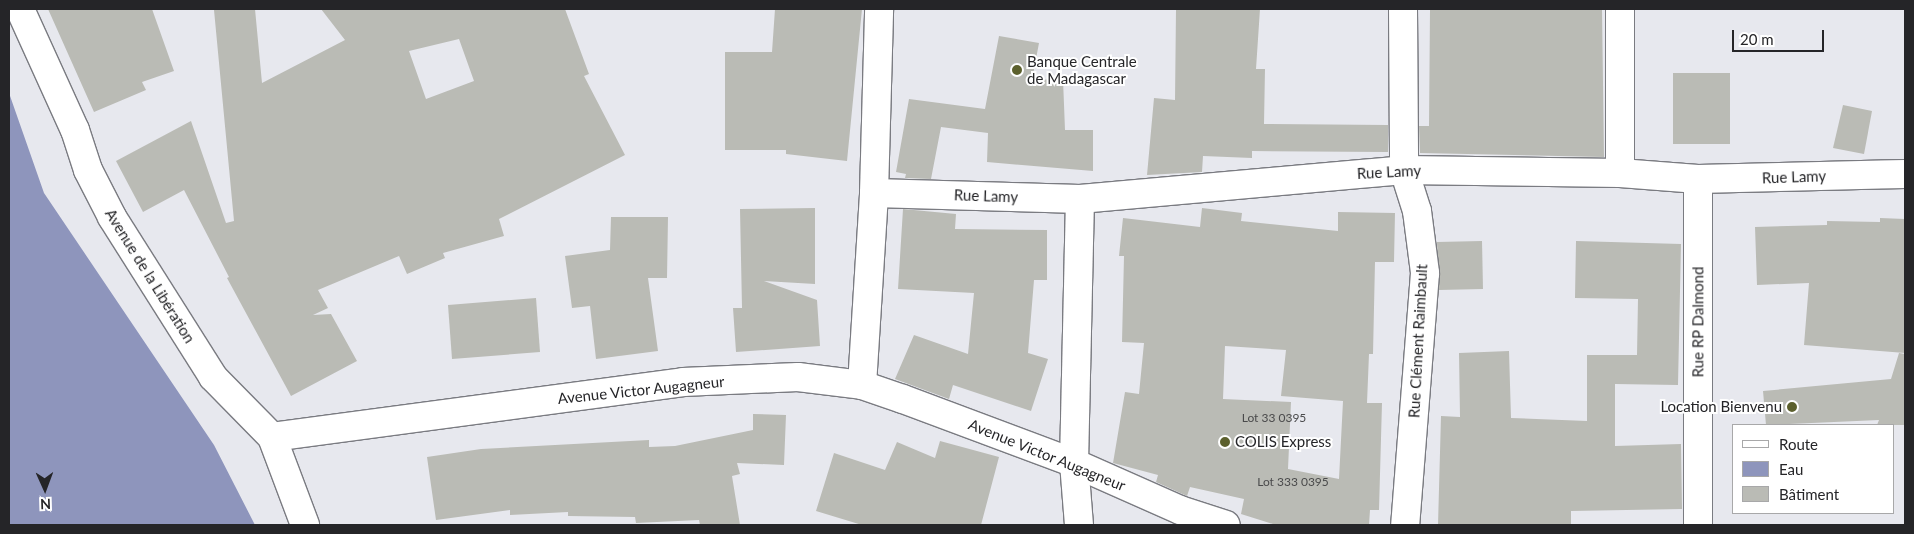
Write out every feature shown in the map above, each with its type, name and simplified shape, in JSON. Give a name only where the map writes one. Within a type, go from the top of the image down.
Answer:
[{"type":"street","name":"Avenue de la Libération","points":[[20,9],[75,130],[88,170],[112,217],[213,377],[272,437],[305,525]]},
{"type":"street","points":[[862,385],[874,194],[879,9]]},
{"type":"street","name":"Rue Clément Raimbault","points":[[1403,9],[1404,170],[1417,211],[1424,273],[1406,525]]},
{"type":"street","points":[[1620,9],[1620,172]]},
{"type":"street","name":"Rue Lamy","points":[[874,194],[1080,199],[1404,170],[1620,172],[1698,180],[1905,174]]},
{"type":"street","name":"Rue RP Dalmond","points":[[1698,180],[1698,525]]},
{"type":"street","points":[[1079,525],[1074,463],[1080,199]]},
{"type":"street","name":"Avenue Victor Augagneur","points":[[272,437],[683,382],[798,377],[862,385],[1074,463],[1180,510],[1226,525]]},
{"type":"water","points":[[9,93],[44,193],[214,445],[255,525],[9,525]]},
{"type":"building","points":[[48,9],[152,9],[174,71],[142,82],[146,90],[94,112]]},
{"type":"building","points":[[255,9],[262,83],[345,40],[321,9],[565,9],[589,74],[584,76],[625,155],[499,219],[504,236],[443,253],[445,258],[407,274],[399,256],[318,290],[328,308],[313,315],[331,314],[357,361],[291,396],[227,278],[229,277],[184,190],[143,212],[116,161],[191,121],[226,223],[234,221],[214,10]],"holes":[[[459,39],[474,81],[426,99],[409,51]]]},
{"type":"building","points":[[775,9],[862,9],[847,161],[786,154],[786,150],[725,150],[725,52],[772,52]]},
{"type":"building","points":[[1176,9],[1260,9],[1256,69],[1265,69],[1264,124],[1388,125],[1388,152],[1252,151],[1252,158],[1203,156],[1202,172],[1147,175],[1154,98],[1175,100]]},
{"type":"building","points":[[1430,9],[1602,9],[1604,157],[1420,153],[1419,126],[1429,126]]},
{"type":"building","points":[[999,36],[1039,43],[1032,80],[1063,79],[1065,130],[1093,130],[1093,171],[987,162],[988,133],[941,127],[931,179],[905,178],[906,174],[896,172],[909,99],[985,109]]},
{"type":"building","points":[[1673,73],[1730,73],[1730,144],[1673,144]]},
{"type":"building","points":[[1843,105],[1872,111],[1864,154],[1833,148]]},
{"type":"building","points":[[815,208],[815,284],[764,281],[817,300],[820,346],[736,352],[733,308],[742,308],[740,209]]},
{"type":"building","points":[[1202,208],[1242,213],[1241,221],[1338,231],[1338,212],[1395,213],[1394,262],[1375,262],[1373,354],[1369,354],[1367,403],[1382,403],[1379,510],[1370,510],[1369,525],[1276,525],[1241,514],[1244,499],[1190,487],[1187,496],[1156,482],[1158,475],[1113,463],[1125,392],[1139,394],[1144,343],[1122,342],[1124,256],[1119,256],[1123,218],[1200,227]],"holes":[[[1225,346],[1286,350],[1281,396],[1343,401],[1339,479],[1288,469],[1291,402],[1223,399]]]},
{"type":"building","points":[[903,209],[956,214],[955,229],[1047,230],[1047,280],[1034,280],[1028,353],[1048,359],[1031,411],[953,385],[949,399],[895,379],[914,335],[968,354],[974,293],[898,289]]},
{"type":"building","points":[[611,217],[668,217],[667,278],[648,278],[658,351],[596,359],[590,306],[572,308],[565,256],[610,250]]},
{"type":"building","points":[[1880,218],[1905,219],[1905,353],[1804,345],[1809,283],[1757,285],[1755,227],[1827,225],[1827,221],[1880,222]]},
{"type":"building","points":[[1482,241],[1483,289],[1439,290],[1437,242]]},
{"type":"building","points":[[1576,241],[1681,244],[1678,385],[1615,384],[1615,446],[1681,444],[1682,509],[1571,511],[1571,525],[1438,525],[1441,416],[1460,417],[1459,353],[1509,351],[1511,418],[1587,421],[1587,355],[1637,355],[1638,299],[1575,298]]},
{"type":"building","points":[[536,298],[540,352],[452,359],[448,305]]},
{"type":"building","points":[[1899,353],[1905,354],[1905,425],[1877,424],[1879,420],[1766,424],[1763,391],[1891,379]]},
{"type":"building","points":[[753,414],[786,415],[784,465],[737,463],[740,474],[732,476],[740,525],[700,525],[699,520],[636,523],[635,517],[568,516],[568,512],[510,515],[510,510],[436,520],[427,457],[481,449],[649,440],[649,447],[675,446],[753,430]]},
{"type":"building","points":[[940,441],[999,457],[981,525],[862,525],[816,511],[834,453],[885,470],[897,442],[935,458]]},
{"type":"place","name":"Banque Centrale de Madagascar","points":[[1017,70]]},
{"type":"place","name":"Location Bienvenu","points":[[1792,407]]},
{"type":"place","name":"COLIS Express","points":[[1225,442]]}]
